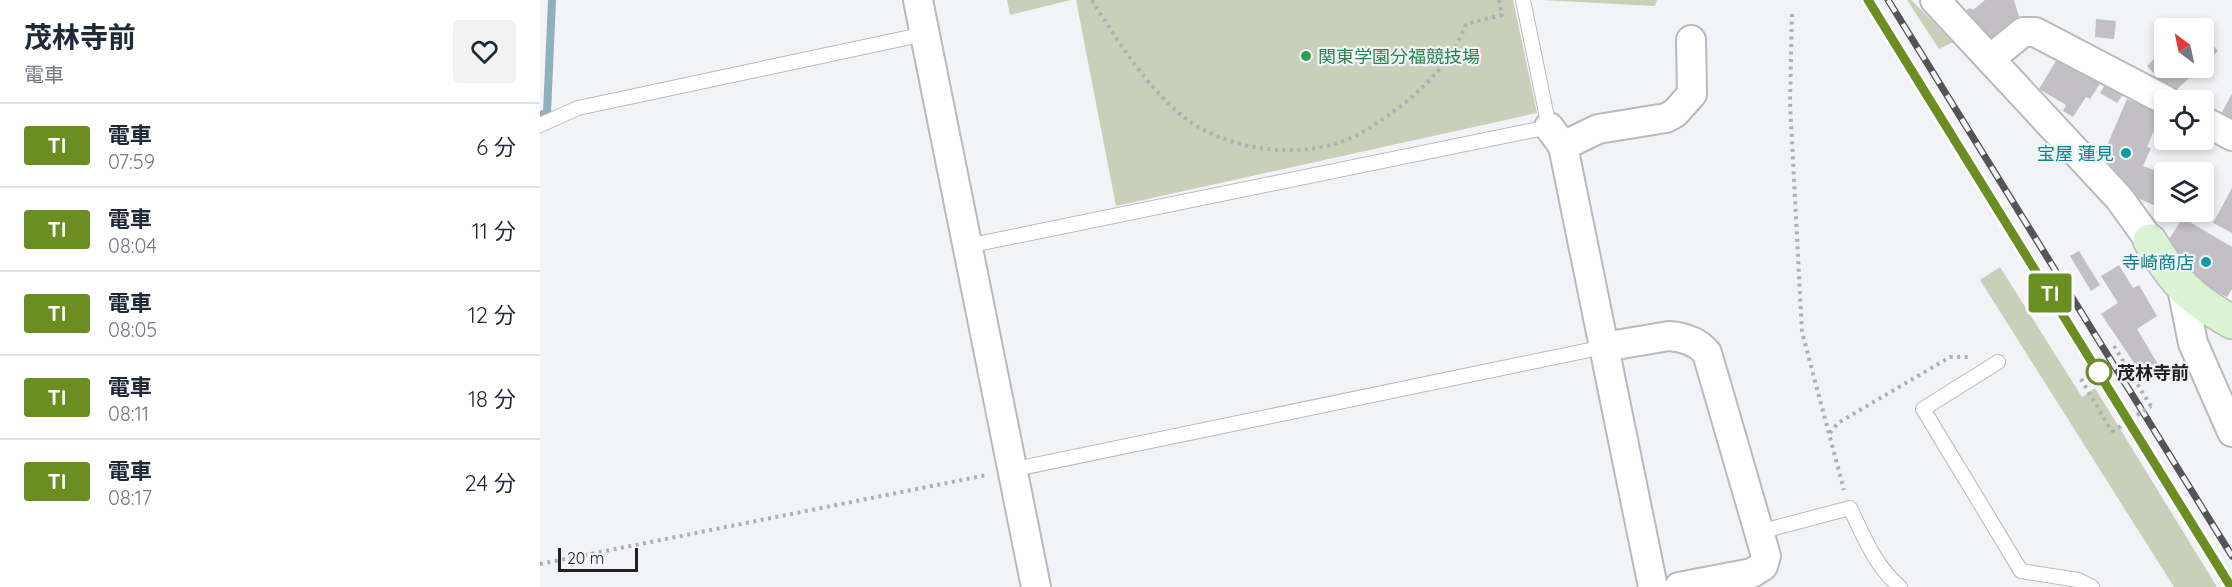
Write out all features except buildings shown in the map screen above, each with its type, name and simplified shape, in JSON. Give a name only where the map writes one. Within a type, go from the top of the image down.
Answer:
[{"type":"street","points":[[918,0],[1036,587]]},
{"type":"street","points":[[1935,0],[2119,198],[2182,288],[2197,302],[2232,322]]},
{"type":"street","points":[[1990,59],[2023,32],[2035,32],[2154,94]]},
{"type":"street","points":[[1653,587],[1604,347],[1556,136],[1666,118],[1675,113],[1692,94],[1692,40]]},
{"type":"street","points":[[2214,126],[2232,136]]},
{"type":"street","points":[[2182,288],[2193,343],[2232,432]]},
{"type":"street","points":[[1604,347],[1669,336],[1680,337],[1702,347],[1707,353],[1766,556],[1763,566],[1752,573],[1679,587]]},
{"type":"lane","points":[[967,246],[1556,136],[1523,0]]},
{"type":"lane","points":[[540,124],[578,108],[926,34]]},
{"type":"lane","points":[[1011,470],[1604,347]]},
{"type":"lane","points":[[1998,362],[1923,409],[2021,572],[2078,580],[2092,587]]},
{"type":"lane","points":[[1759,532],[1850,508],[1870,550],[1887,576],[1900,587]]},
{"type":"path","points":[[1092,0],[1111,32],[1163,98],[1199,127],[1247,146],[1282,150],[1312,149],[1356,136],[1380,122],[1422,89],[1448,60],[1466,24],[1502,15],[1499,0]]},
{"type":"path","points":[[1792,14],[1790,103],[1802,332],[1850,508]]},
{"type":"path","points":[[2081,379],[2112,432],[2151,406],[2114,346]]},
{"type":"path","points":[[1830,433],[1838,423],[1950,357],[1963,356],[1998,362]]},
{"type":"path","points":[[540,564],[1011,470]]},
{"type":"green space","points":[[1007,0],[1071,0],[1010,15]]},
{"type":"green space","name":"関東学園分福競技場","points":[[1076,0],[1513,0],[1537,113],[1116,206]]},
{"type":"green space","points":[[1541,0],[1657,0],[1655,6]]},
{"type":"green space","points":[[1907,0],[1911,0],[1953,42],[1939,49]]},
{"type":"green space","points":[[2000,267],[2082,397],[2095,388],[2217,587],[2174,587],[1980,280]]},
{"type":"waterway","points":[[540,115],[547,113],[552,0]]},
{"type":"railway","points":[[1868,0],[2231,587]]},
{"type":"railway","points":[[1888,0],[2232,556]]},
{"type":"train","name":"TI","points":[[1868,0],[2231,587]]},
{"type":"place","name":"関東学園分福競技場","points":[[1306,56]]},
{"type":"place","name":"宝屋 蓮見","points":[[2126,153]]},
{"type":"place","name":"寺崎商店","points":[[2206,262]]},
{"type":"place","name":"茂林寺前","points":[[2099,372]]}]
